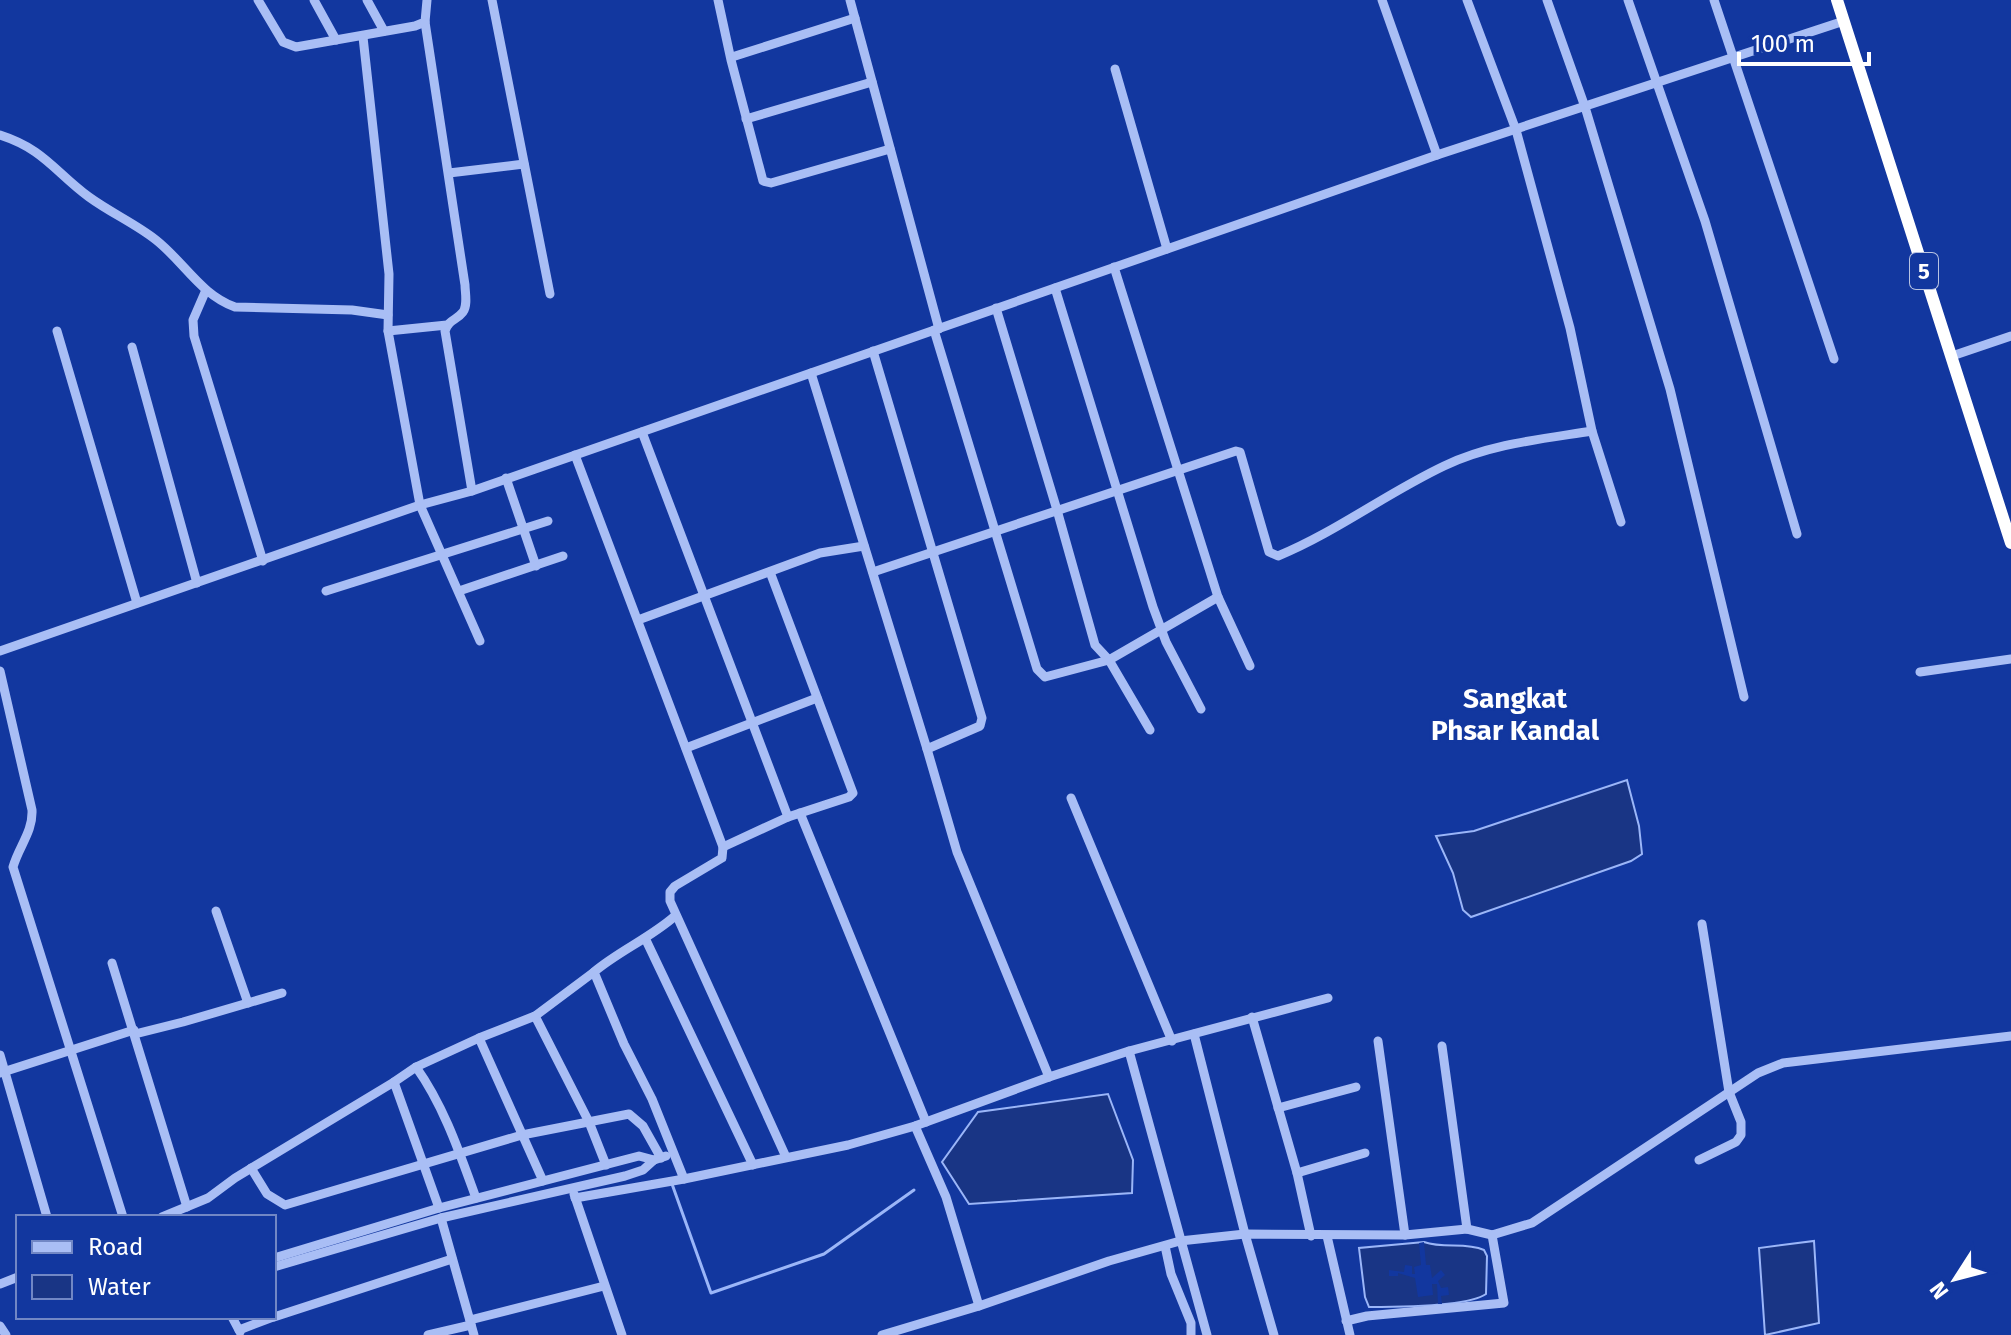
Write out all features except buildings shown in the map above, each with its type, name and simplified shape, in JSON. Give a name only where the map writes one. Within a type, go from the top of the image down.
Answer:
[{"type":"highway","name":"5","points":[[1837,0],[2011,543]]},
{"type":"street","points":[[258,0],[283,42],[296,47],[363,37],[425,22]]},
{"type":"street","points":[[314,0],[336,40]]},
{"type":"street","points":[[367,0],[384,31]]},
{"type":"street","points":[[388,331],[447,325],[462,313],[465,306],[465,285],[425,22],[427,0]]},
{"type":"street","points":[[492,0],[550,294]]},
{"type":"street","points":[[718,0],[763,181],[771,183],[890,149]]},
{"type":"street","points":[[850,0],[936,329],[1037,669],[1045,677],[1109,660],[1218,597]]},
{"type":"street","points":[[1382,0],[1437,155]]},
{"type":"street","points":[[1467,0],[1516,130],[1570,328],[1592,431],[1621,522]]},
{"type":"street","points":[[1547,0],[1585,107],[1670,389],[1744,697]]},
{"type":"street","points":[[1628,0],[1705,221],[1797,534]]},
{"type":"street","points":[[1714,0],[1834,359]]},
{"type":"street","points":[[732,57],[855,18]]},
{"type":"street","points":[[0,651],[420,505],[472,491],[1437,155],[1844,21]]},
{"type":"street","points":[[363,37],[389,274],[388,331],[420,505],[480,641]]},
{"type":"street","points":[[1115,69],[1167,249]]},
{"type":"street","points":[[746,119],[872,82]]},
{"type":"street","points":[[0,135],[30,147],[87,196],[156,240],[221,302],[235,307],[352,310],[388,315]]},
{"type":"street","points":[[449,173],[524,164]]},
{"type":"street","points":[[1114,267],[1218,597],[1250,666]]},
{"type":"street","points":[[1055,288],[1161,629],[1201,709]]},
{"type":"street","points":[[206,290],[193,320],[194,336],[263,561]]},
{"type":"street","points":[[996,308],[1095,645],[1109,660],[1150,730]]},
{"type":"street","points":[[447,325],[445,331],[472,491]]},
{"type":"street","points":[[57,331],[137,603]]},
{"type":"street","points":[[1952,356],[2011,336]]},
{"type":"street","points":[[132,347],[197,583]]},
{"type":"street","points":[[873,351],[982,718],[980,726],[927,749]]},
{"type":"street","points":[[811,373],[957,852],[1049,1077]]},
{"type":"street","points":[[873,572],[1236,451],[1240,452],[1269,552],[1278,556],[1334,529],[1455,461],[1510,444],[1592,431]]},
{"type":"street","points":[[642,432],[788,817]]},
{"type":"street","points":[[575,455],[723,847],[722,858],[688,877],[670,892],[670,901],[786,1157]]},
{"type":"street","points":[[506,478],[536,566]]},
{"type":"street","points":[[326,591],[548,521]]},
{"type":"street","points":[[638,620],[820,553],[864,546]]},
{"type":"street","points":[[459,591],[563,556]]},
{"type":"street","points":[[723,847],[788,817],[853,793],[770,572]]},
{"type":"street","points":[[1920,672],[2011,659]]},
{"type":"street","points":[[0,671],[32,810],[33,826],[13,867],[122,1215]]},
{"type":"street","points":[[686,748],[817,698]]},
{"type":"street","points":[[1071,798],[1172,1041]]},
{"type":"street","points":[[800,813],[926,1122]]},
{"type":"street","points":[[216,911],[248,1003]]},
{"type":"street","points":[[175,1215],[208,1198],[251,1168],[416,1067],[535,1016],[610,959],[675,916]]},
{"type":"street","points":[[1699,1160],[1728,1147],[1741,1135],[1741,1122],[1729,1092],[1702,924]]},
{"type":"street","points":[[645,938],[753,1165]]},
{"type":"street","points":[[112,963],[187,1207]]},
{"type":"street","points":[[594,972],[624,1044],[652,1099],[684,1179]]},
{"type":"street","points":[[3,1072],[134,1032],[282,993]]},
{"type":"street","points":[[575,1198],[848,1145],[915,1126],[1129,1051],[1328,998]]},
{"type":"street","points":[[535,1016],[589,1122],[606,1165]]},
{"type":"street","points":[[1252,1017],[1297,1173],[1311,1236]]},
{"type":"street","points":[[1194,1034],[1274,1335]]},
{"type":"street","points":[[882,1335],[1180,1241],[1245,1234],[1405,1235],[1467,1229],[1492,1235],[1532,1223],[1758,1073],[1783,1063],[2011,1036]]},
{"type":"street","points":[[479,1038],[543,1181]]},
{"type":"street","points":[[1378,1041],[1405,1235]]},
{"type":"street","points":[[1442,1046],[1467,1229]]},
{"type":"street","points":[[1129,1051],[1207,1335]]},
{"type":"street","points":[[0,1055],[46,1215]]},
{"type":"street","points":[[416,1067],[427,1083],[460,1153],[476,1198]]},
{"type":"street","points":[[394,1082],[425,1164],[472,1327]]},
{"type":"street","points":[[1278,1108],[1356,1087]]},
{"type":"street","points":[[251,1168],[267,1194],[285,1205],[522,1135],[629,1114],[643,1126],[658,1159]]},
{"type":"street","points":[[915,1126],[950,1209],[979,1306]]},
{"type":"street","points":[[1297,1173],[1365,1153]]},
{"type":"street","points":[[276,1257],[440,1213],[643,1170],[658,1159],[673,1154]]},
{"type":"street","points":[[276,1266],[440,1213],[476,1198],[639,1156],[658,1159]]},
{"type":"street","points":[[572,1186],[622,1335]]},
{"type":"street","points":[[1346,1321],[1367,1316],[1504,1303],[1492,1235]]},
{"type":"street","points":[[1327,1236],[1350,1335]]},
{"type":"street","points":[[1165,1246],[1171,1274],[1191,1323],[1191,1335]]},
{"type":"street","points":[[276,1316],[452,1259]]},
{"type":"street","points":[[428,1335],[472,1327],[604,1286]]},
{"type":"street","points":[[240,1332],[269,1319]]},
{"type":"street","points":[[0,1326],[6,1335]]},
{"type":"water","points":[[1627,780],[1639,826],[1642,854],[1631,861],[1471,917],[1463,910],[1453,873],[1436,836],[1474,831]]},
{"type":"water","points":[[1108,1094],[1133,1160],[1132,1193],[969,1204],[942,1162],[978,1112]]},
{"type":"water","points":[[1814,1241],[1819,1323],[1765,1335],[1759,1248]]},
{"type":"water","points":[[1424,1242],[1484,1250],[1487,1256],[1486,1294],[1448,1304],[1369,1307],[1359,1248]]},
{"type":"pier","points":[[1424,1242],[1426,1265],[1430,1265],[1432,1278],[1441,1270],[1445,1275],[1438,1281],[1441,1288],[1448,1287],[1449,1295],[1441,1296],[1442,1304],[1438,1304],[1437,1284],[1432,1284],[1433,1295],[1418,1297],[1415,1278],[1398,1273],[1398,1276],[1389,1276],[1389,1270],[1404,1272],[1405,1265],[1412,1266],[1412,1274],[1415,1274],[1414,1267],[1421,1265],[1419,1243]]},
{"type":"waterway","points":[[672,1184],[711,1293],[824,1254],[914,1190]]},
{"type":"district","name":"Sangkat Phsar Kandal","points":[[1515,714]]}]
